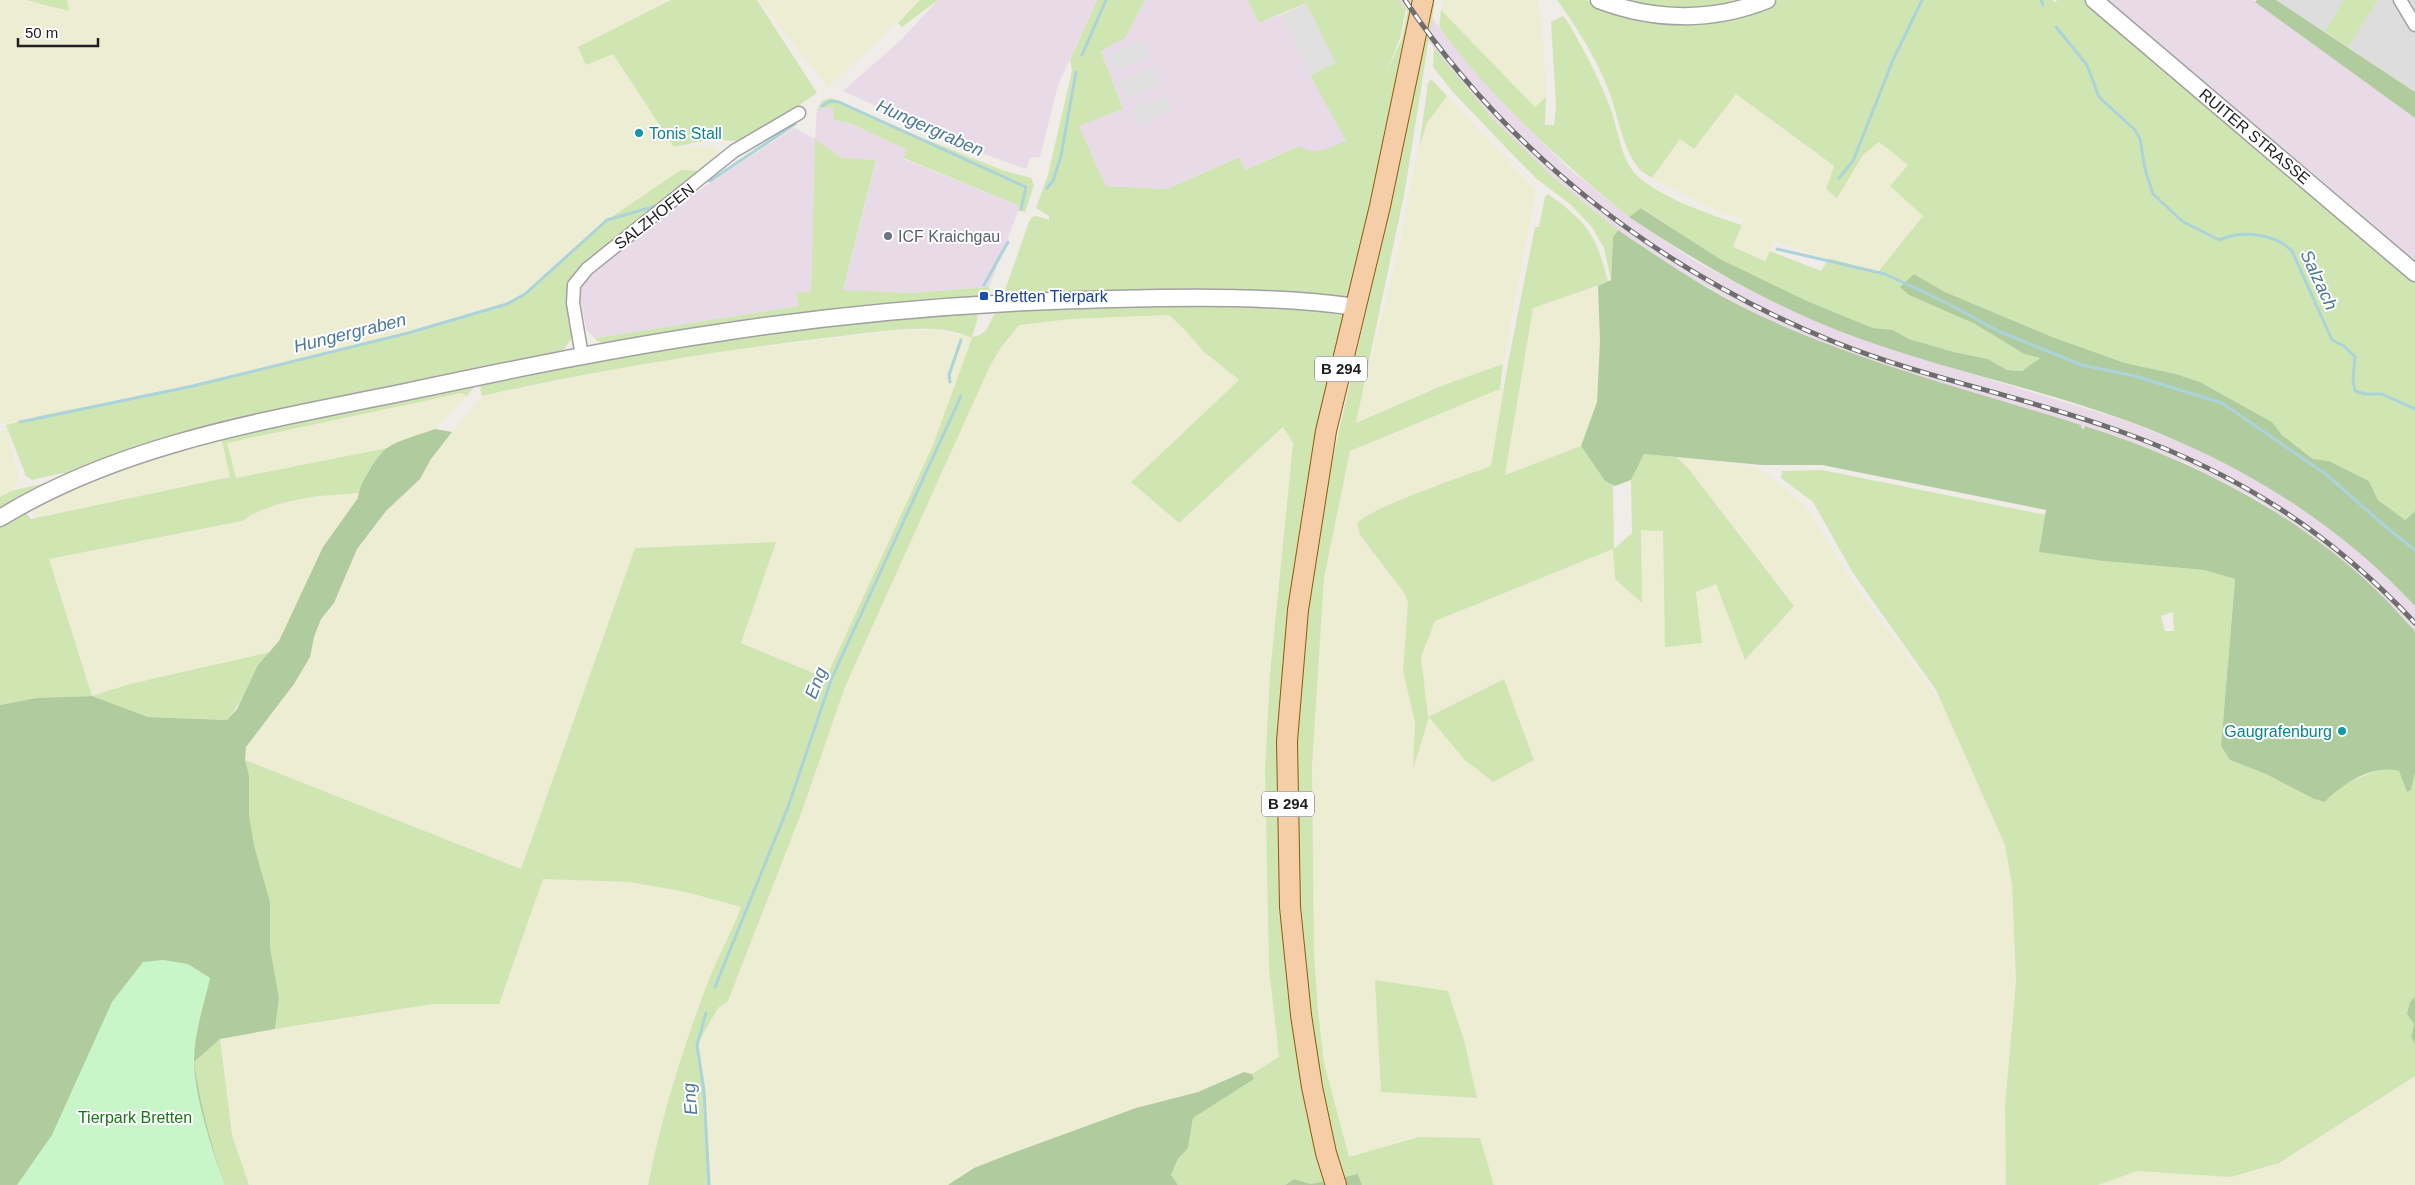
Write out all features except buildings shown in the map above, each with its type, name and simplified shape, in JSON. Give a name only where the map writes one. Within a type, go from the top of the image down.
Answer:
[{"type":"main road","name":"B 294","points":[[1336,1185],[1326,1153],[1312,1087],[1301,1015],[1290,908],[1287,741],[1298,610],[1326,431],[1380,206],[1423,0]]},
{"type":"street","points":[[1599,0],[1639,12],[1674,17],[1722,13],[1767,0]]},
{"type":"street","name":"RUITER STRASSE","points":[[2094,0],[2415,273]]},
{"type":"street","points":[[2400,0],[2415,25]]},
{"type":"street","name":"SALZHOFEN","points":[[582,356],[573,303],[574,285],[587,269],[734,151],[798,113]]},
{"type":"street","points":[[0,518],[69,482],[109,465],[188,439],[582,356],[710,334],[809,320],[903,310],[992,304],[1199,298],[1304,302],[1356,307]]},
{"type":"shaded area","points":[[938,0],[1097,0],[1058,85],[1040,157],[1030,158],[1026,169],[973,150],[843,91],[900,41]]},
{"type":"shaded area","points":[[1145,0],[1247,0],[1259,23],[1281,15],[1310,75],[1347,141],[1315,153],[1306,151],[1298,146],[1245,170],[1238,157],[1167,189],[1106,186],[1079,126],[1123,109],[1101,50],[1125,38]]},
{"type":"shaded area","points":[[1399,0],[1419,0],[1449,41],[1506,106],[1567,167],[1629,217],[1695,261],[1753,292],[1841,332],[1929,361],[2124,420],[2195,448],[2264,483],[2328,526],[2388,577],[2415,606],[2415,631],[2376,590],[2319,541],[2256,499],[2188,464],[2086,426],[2084,429],[2081,428],[2081,425],[1924,378],[1834,348],[1760,316],[1686,275],[1618,230],[1555,179],[1492,118],[1444,62]]},
{"type":"shaded area","points":[[2106,0],[2253,0],[2415,118],[2415,262],[2351,205]]},
{"type":"shaded area","points":[[2276,0],[2415,0],[2415,92],[2348,47]]},
{"type":"shaded area","points":[[1306,3],[1336,63],[1310,75],[1281,15]]},
{"type":"shaded area","points":[[1143,40],[1150,56],[1116,71],[1109,55]]},
{"type":"shaded area","points":[[1154,67],[1161,84],[1127,99],[1120,82]]},
{"type":"shaded area","points":[[1166,95],[1173,111],[1139,126],[1132,109]]},
{"type":"shaded area","points":[[832,107],[834,120],[852,124],[907,150],[903,159],[1020,206],[989,287],[910,293],[843,291],[876,161],[842,158],[815,140],[811,292],[799,306],[595,338],[587,331],[579,295],[587,269],[673,201],[698,191],[794,128],[815,139],[817,109]]},
{"type":"green space","points":[[0,0],[26,0],[68,11],[67,0],[671,0],[578,48],[613,54],[674,147],[714,147],[719,154],[714,162],[702,171],[607,220],[525,294],[507,304],[408,333],[193,386],[44,415],[6,425],[5,422],[0,423]]},
{"type":"green space","points":[[26,0],[67,0],[69,11]]},
{"type":"green space","points":[[671,0],[757,0],[817,93],[749,139],[735,141],[712,139],[674,147],[613,54],[586,65],[578,47]]},
{"type":"green space","points":[[759,0],[920,0],[828,87]]},
{"type":"green space","points":[[920,0],[938,0],[902,27],[898,23]]},
{"type":"green space","points":[[1097,0],[1145,0],[1125,38],[1101,51],[1123,109],[1079,126],[1106,186],[1167,189],[1239,157],[1245,170],[1299,146],[1316,151],[1346,141],[1310,75],[1335,62],[1306,3],[1259,23],[1247,0],[1399,0],[1406,9],[1400,38],[1386,74],[1402,38],[1410,0],[1423,0],[1300,602],[1402,154],[1431,0],[1435,0],[1405,190],[1356,423],[1441,386],[1503,364],[1500,389],[1350,451],[1324,578],[1312,766],[1314,953],[1324,1063],[1349,1157],[1419,1137],[1480,1138],[1494,1185],[1362,1185],[1358,1174],[1311,1184],[1294,1179],[1285,1185],[1178,1185],[1171,1175],[1178,1159],[1188,1148],[1193,1118],[1254,1079],[1252,1074],[1279,1057],[1269,969],[1265,768],[1270,674],[1293,443],[1283,427],[1179,523],[1131,482],[1239,380],[1203,351],[1169,315],[1070,319],[1019,325],[999,350],[989,368],[845,687],[802,811],[728,1001],[718,1008],[697,1045],[704,1091],[709,1185],[648,1185],[666,1110],[689,1036],[710,977],[741,907],[686,892],[630,882],[543,879],[499,1004],[433,1004],[275,1029],[279,998],[270,947],[270,902],[254,845],[249,815],[249,775],[245,760],[521,869],[635,548],[776,542],[741,643],[826,678],[933,445],[972,338],[941,330],[904,329],[745,348],[569,378],[482,396],[480,388],[483,382],[713,337],[972,311],[978,317],[972,337],[978,336],[985,331],[998,310],[1032,217],[1037,216],[1049,220],[1049,216],[1036,208],[1048,175],[1072,71],[1070,60]]},
{"type":"green space","points":[[1442,0],[1538,0],[1543,41],[1546,97],[1535,107],[1441,10]]},
{"type":"green space","points":[[1557,0],[1586,0],[1618,13],[1757,9],[1779,0],[2051,0],[2056,2],[2057,0],[2086,0],[2415,277],[2415,511],[2405,520],[2378,500],[2369,481],[2329,461],[2313,459],[2282,435],[2272,422],[2200,382],[2176,374],[2125,363],[2055,338],[1945,292],[1914,274],[1909,295],[1975,324],[2024,354],[2040,358],[2022,371],[2007,370],[1988,359],[1954,352],[1909,339],[1893,330],[1873,328],[1807,301],[1720,259],[1642,208],[1629,217],[1552,151],[1481,79],[1439,27],[1441,10],[1535,107],[1546,97],[1545,125],[1554,125],[1556,106],[1551,22],[1563,16],[1581,45],[1602,88],[1611,110],[1622,149],[1633,171],[1654,188],[1684,204],[1742,225],[1733,247],[1765,261],[1770,251],[1821,271],[1829,258],[1878,272],[1923,216],[1890,186],[1908,165],[1879,142],[1863,155],[1837,198],[1826,189],[1834,166],[1736,94],[1694,149],[1680,139],[1652,178],[1640,170],[1627,149],[1611,96],[1597,63]]},
{"type":"green space","points":[[1628,0],[1734,0],[1694,7],[1668,7]]},
{"type":"green space","points":[[2257,0],[2276,0],[2415,92],[2415,118],[2255,2]]},
{"type":"green space","points":[[2344,0],[2378,0],[2348,47],[2325,31]]},
{"type":"green space","points":[[1434,48],[1492,118],[1555,179],[1618,230],[1613,237],[1611,280],[1604,248],[1592,227],[1570,204],[1538,180],[1452,91],[1433,67]]},
{"type":"green space","points":[[1431,79],[1447,96],[1427,123],[1419,148],[1428,83]]},
{"type":"green space","points":[[1736,94],[1834,167],[1826,189],[1837,198],[1863,155],[1879,142],[1909,165],[1923,216],[1878,272],[1829,258],[1824,259],[1774,241],[1766,261],[1733,247],[1744,220],[1708,207],[1652,178],[1680,139],[1694,149]]},
{"type":"green space","points":[[1447,96],[1536,190],[1503,364],[1441,386],[1355,423],[1398,252],[1418,148],[1427,123]]},
{"type":"green space","points":[[832,98],[908,132],[1002,170],[1031,178],[1034,185],[1025,212],[1018,211],[1020,206],[903,158],[907,150],[852,124],[834,120],[832,107],[817,109],[823,100]]},
{"type":"green space","points":[[815,139],[842,158],[876,160],[843,290],[910,293],[989,287],[990,292],[981,297],[612,345],[597,341],[595,338],[799,306],[796,293],[811,292]]},
{"type":"green space","points":[[681,170],[702,171],[598,259],[567,304],[572,338],[564,349],[551,356],[72,474],[62,473],[32,480],[26,476],[6,425],[44,415],[193,386],[408,333],[507,304],[525,294],[607,220]]},
{"type":"green space","points":[[1548,194],[1573,213],[1588,231],[1599,252],[1608,282],[1533,308],[1505,475],[1581,446],[1605,481],[1613,485],[1614,549],[1632,533],[1631,480],[1644,454],[1676,457],[1688,468],[1794,606],[1745,660],[1716,584],[1696,592],[1702,643],[1665,647],[1663,531],[1641,530],[1642,603],[1615,579],[1613,549],[1435,621],[1421,657],[1428,717],[1504,679],[1534,760],[1493,782],[1464,759],[1429,717],[1413,770],[1415,723],[1403,671],[1408,603],[1405,594],[1360,535],[1357,524],[1364,518],[1397,501],[1491,466],[1508,363],[1535,227],[1539,227],[1545,197]]},
{"type":"green space","points":[[1641,208],[1720,259],[1807,301],[1873,328],[1893,330],[1909,339],[1954,352],[1988,359],[2007,370],[2022,371],[2040,358],[2024,354],[1975,324],[1909,295],[1900,287],[1914,274],[1945,292],[2055,338],[2125,363],[2176,374],[2200,382],[2272,422],[2282,435],[2313,459],[2329,461],[2369,481],[2378,500],[2405,520],[2415,511],[2415,606],[2351,546],[2317,520],[2244,474],[2166,436],[2125,420],[1874,344],[1811,319],[1731,280],[1629,217]]},
{"type":"green space","points":[[1618,230],[1706,287],[1761,316],[1879,363],[2081,425],[2081,428],[2084,429],[2085,426],[2164,455],[2203,472],[2240,492],[2277,513],[2311,536],[2345,562],[2376,590],[2415,631],[2415,772],[2411,790],[2407,792],[2399,771],[2379,770],[2349,782],[2325,802],[2314,799],[2266,774],[2230,760],[2221,746],[2235,579],[2204,570],[2103,561],[2039,552],[2046,510],[1822,465],[1762,465],[1644,454],[1631,480],[1615,486],[1605,481],[1581,446],[1597,402],[1600,341],[1598,286],[1611,280],[1613,237]]},
{"type":"green space","points":[[1598,286],[1600,341],[1597,402],[1581,446],[1505,475],[1533,308]]},
{"type":"green space","points":[[1169,315],[1203,351],[1239,380],[1131,482],[1179,523],[1284,427],[1293,443],[1270,674],[1265,768],[1269,969],[1279,1057],[1252,1074],[1244,1072],[1198,1092],[1136,1108],[1007,1155],[974,1168],[948,1185],[709,1185],[704,1091],[697,1045],[718,1008],[728,1000],[802,811],[845,687],[989,368],[999,350],[1020,324],[1070,319]]},
{"type":"green space","points":[[935,330],[972,338],[933,445],[826,678],[741,643],[775,542],[635,548],[521,870],[245,760],[246,747],[294,684],[310,657],[314,637],[321,619],[334,603],[357,549],[386,511],[420,479],[431,459],[482,396],[677,357],[893,331]]},
{"type":"green space","points":[[470,384],[474,387],[467,396],[462,393],[227,443],[236,478],[387,448],[369,470],[358,493],[328,495],[283,503],[255,513],[242,521],[49,559],[92,696],[36,698],[0,705],[0,525],[24,511],[31,519],[230,477],[221,437]]},
{"type":"green space","points":[[1504,387],[1491,466],[1381,509],[1360,520],[1358,524],[1360,535],[1405,594],[1408,603],[1403,671],[1415,723],[1414,767],[1422,743],[1421,657],[1435,621],[1614,549],[1641,530],[1663,530],[1665,646],[1696,592],[1716,584],[1746,660],[1794,605],[1688,468],[1676,457],[1725,462],[1760,469],[1805,505],[1851,580],[1944,706],[2005,845],[2012,885],[2016,981],[2005,1106],[2006,1185],[1494,1185],[1480,1138],[1418,1137],[1349,1158],[1324,1063],[1314,953],[1312,766],[1324,578],[1350,451]]},
{"type":"green space","points":[[462,393],[467,396],[435,429],[387,448],[236,478],[227,443]]},
{"type":"green space","points":[[7,429],[19,479],[11,491],[0,497],[0,431]]},
{"type":"green space","points":[[435,429],[452,432],[431,459],[420,479],[386,511],[357,549],[334,603],[321,619],[314,637],[310,657],[294,684],[246,747],[245,760],[249,775],[249,815],[254,845],[270,902],[270,947],[279,998],[275,1029],[220,1039],[194,1062],[199,1093],[225,1185],[0,1185],[0,705],[36,698],[92,696],[148,717],[227,720],[237,709],[258,665],[279,641],[323,547],[358,498],[361,486],[373,464],[392,445]]},
{"type":"green space","points":[[221,437],[231,477],[36,518],[34,507],[87,480]]},
{"type":"green space","points":[[1822,470],[2046,515],[2040,552],[2103,561],[2204,570],[2235,579],[2221,746],[2230,760],[2266,774],[2314,799],[2325,802],[2343,785],[2385,767],[2399,770],[2407,791],[2415,772],[2415,996],[2410,1002],[2414,1024],[2411,1037],[2415,1044],[2415,1076],[2279,1163],[2231,1177],[2137,1171],[2098,1185],[2006,1185],[2005,1106],[2016,981],[2012,885],[2005,845],[1936,690],[1853,573],[1813,502],[1781,478],[1782,471]],"holes":[[[2173,612],[2174,631],[2165,631],[2161,616]]]},
{"type":"green space","points":[[59,480],[0,512],[0,497],[11,491]]},
{"type":"green space","points":[[358,493],[358,498],[323,547],[296,608],[279,641],[270,652],[130,684],[92,696],[49,559],[242,521],[255,512],[288,500]]},
{"type":"green space","points":[[270,652],[227,720],[148,717],[92,696],[130,684]]},
{"type":"green space","points":[[543,879],[630,882],[686,892],[741,907],[706,987],[675,1079],[654,1155],[648,1185],[249,1185],[232,1135],[220,1039],[433,1004],[498,1004]]},
{"type":"green space","name":"Tierpark Bretten","points":[[163,960],[188,964],[210,978],[194,1051],[195,1075],[205,1124],[225,1185],[17,1185],[52,1135],[112,1002],[143,962]]},
{"type":"green space","points":[[1375,980],[1448,991],[1465,1044],[1477,1098],[1381,1092]]},
{"type":"green space","points":[[2415,996],[2415,1044],[2411,1037],[2414,1024],[2407,1014],[2410,1002]]},
{"type":"green space","points":[[220,1039],[232,1135],[249,1185],[225,1185],[199,1093],[194,1062]]},
{"type":"green space","points":[[1244,1072],[1252,1074],[1254,1079],[1193,1118],[1188,1148],[1178,1159],[1171,1175],[1178,1185],[948,1185],[974,1168],[1007,1155],[1136,1108],[1198,1092]]},
{"type":"green space","points":[[2415,1076],[2415,1185],[2098,1185],[2137,1171],[2231,1177],[2279,1163]]},
{"type":"green space","points":[[1358,1174],[1362,1185],[1285,1185],[1294,1179],[1311,1184]]},
{"type":"waterway","name":"Hungergraben","points":[[1082,55],[1106,0]]},
{"type":"waterway","points":[[1839,178],[1853,161],[1893,60],[1922,0]]},
{"type":"waterway","name":"Salzach","points":[[2041,0],[2043,5]]},
{"type":"waterway","name":"Salzach","points":[[2056,27],[2087,65],[2099,97],[2135,130],[2140,139],[2145,169],[2153,194],[2182,221],[2219,240],[2247,234],[2267,237],[2285,245],[2292,251],[2332,340],[2344,346],[2355,357],[2353,380],[2355,391],[2365,394],[2382,394],[2415,409]]},
{"type":"waterway","name":"Hungergraben","points":[[1047,188],[1053,181],[1061,156],[1076,72]]},
{"type":"waterway","name":"Hungergraben","points":[[822,106],[830,101],[839,102],[1026,187],[1021,209]]},
{"type":"waterway","name":"Hungergraben","points":[[710,181],[795,124]]},
{"type":"waterway","name":"Hungergraben","points":[[20,422],[193,386],[408,333],[507,304],[525,294],[607,220],[656,206]]},
{"type":"waterway","name":"Eng","points":[[984,285],[1008,242]]},
{"type":"waterway","points":[[1777,249],[1885,274],[1947,303],[1998,331],[2082,365],[2135,376],[2222,403],[2327,475],[2415,550]]},
{"type":"waterway","name":"Eng","points":[[950,382],[949,375],[961,340]]},
{"type":"waterway","name":"Eng","points":[[715,987],[788,807],[831,680],[961,396]]},
{"type":"waterway","name":"Eng","points":[[706,1013],[697,1045],[704,1091],[709,1185]]},
{"type":"railway","points":[[1405,0],[1446,56],[1491,109],[1540,158],[1593,202],[1649,243],[1707,280],[1769,313],[1832,341],[1904,366],[2050,408],[2122,432],[2205,467],[2244,487],[2316,534],[2383,590],[2415,623]]},
{"type":"place","name":"Tonis Stall","points":[[639,133]]},
{"type":"place","name":"ICF Kraichgau","points":[[888,236]]},
{"type":"place","name":"Bretten Tierpark","points":[[984,296]]},
{"type":"place","name":"Gaugrafenburg","points":[[2342,731]]}]
